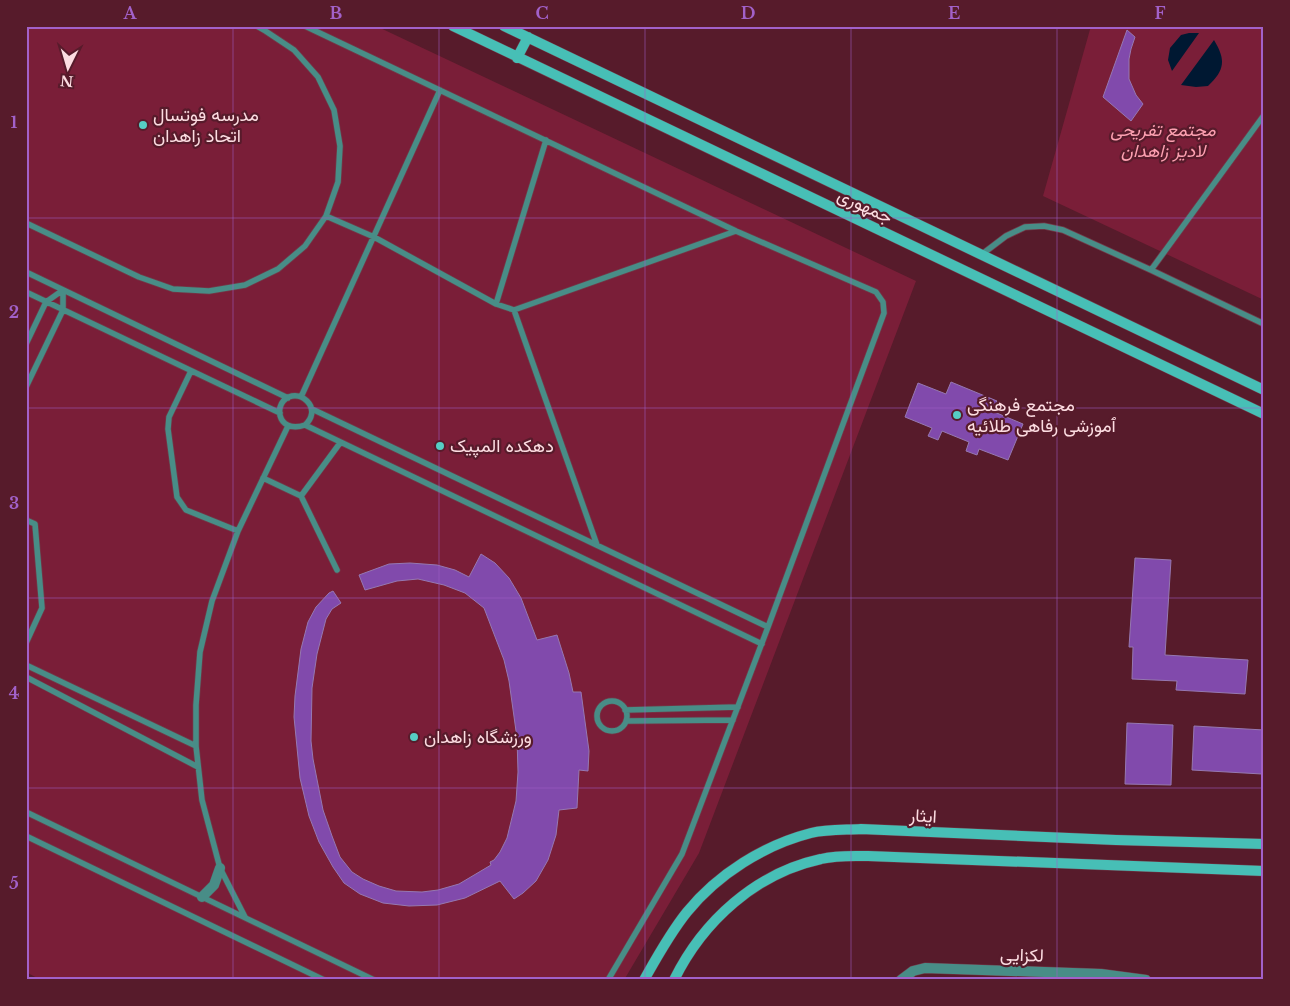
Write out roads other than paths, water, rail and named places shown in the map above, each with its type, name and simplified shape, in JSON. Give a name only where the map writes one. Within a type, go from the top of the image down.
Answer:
[{"type":"main road","name":"جمهوری","points":[[453,26],[1264,414]]},
{"type":"main road","name":"جمهوری","points":[[504,26],[1264,390]]},
{"type":"main road","points":[[517,58],[528,37]]},
{"type":"main road","name":"ایثار","points":[[644,980],[670,936],[687,912],[723,877],[744,862],[765,851],[812,833],[835,830],[861,830],[1264,844]]},
{"type":"main road","points":[[674,980],[694,945],[723,912],[756,886],[777,874],[822,858],[877,856],[1264,870]]},
{"type":"street","points":[[202,897],[214,885],[220,868]]},
{"type":"street","name":"لکزایی","points":[[901,980],[913,971],[925,968],[1101,974],[1146,980]]},
{"type":"lane","points":[[26,223],[139,277],[173,289],[209,291],[245,285],[278,269],[305,246],[326,216],[338,182],[340,146],[334,110],[318,78],[294,50],[265,28],[257,26]]},
{"type":"lane","points":[[306,26],[736,231],[876,292],[884,302],[884,312],[762,644],[682,854],[608,980]]},
{"type":"lane","points":[[301,397],[440,90]]},
{"type":"lane","points":[[1151,270],[1264,115]]},
{"type":"lane","points":[[496,304],[546,140]]},
{"type":"lane","points":[[326,216],[374,237],[496,304],[514,310],[736,231]]},
{"type":"lane","points":[[980,255],[1006,236],[1025,227],[1044,226],[1063,230],[1264,324]]},
{"type":"lane","points":[[26,272],[288,398]]},
{"type":"lane","points":[[26,344],[46,302],[63,290]]},
{"type":"lane","points":[[26,387],[63,310],[63,290]]},
{"type":"lane","points":[[26,292],[280,414]]},
{"type":"lane","points":[[514,310],[597,545]]},
{"type":"lane","points":[[191,371],[169,417],[168,429],[177,497],[186,510],[238,532]]},
{"type":"lane","points":[[312,409],[311,417],[304,426],[297,428],[288,426],[281,420],[280,407],[283,402],[294,396],[301,397],[306,400],[312,409],[768,627]]},
{"type":"lane","points":[[245,917],[220,868],[202,800],[196,746],[196,705],[200,652],[212,601],[238,532],[288,426]]},
{"type":"lane","points":[[304,426],[762,644]]},
{"type":"lane","points":[[301,496],[340,442]]},
{"type":"lane","points":[[263,478],[301,496],[337,570]]},
{"type":"lane","points":[[26,520],[35,524],[42,608],[26,643]]},
{"type":"lane","points":[[26,665],[196,746]]},
{"type":"lane","points":[[26,676],[198,767]]},
{"type":"lane","points":[[611,701],[617,702],[625,710],[626,721],[618,730],[607,730],[598,722],[598,711],[606,703],[611,701]]},
{"type":"lane","points":[[625,710],[738,707]]},
{"type":"lane","points":[[626,721],[733,720]]},
{"type":"lane","points":[[26,812],[374,980]]},
{"type":"lane","points":[[26,836],[324,980]]},
{"type":"water","points":[[1199,33],[1172,71],[1168,60],[1170,48],[1181,35]]},
{"type":"water","points":[[1214,40],[1222,59],[1221,70],[1218,75],[1208,86],[1181,85]]},
{"type":"place","name":"مدرسه فوتسال اتحاد زاهدان","points":[[143,125]]},
{"type":"place","name":"مجتمع فرهنگی ٱموزشی رفاهی طلائیه","points":[[957,415]]},
{"type":"place","name":"دهکده المپیک","points":[[440,446]]},
{"type":"place","name":"ورزشگاه زاهدان","points":[[414,737]]},
{"type":"park label","name":"مجتمع تفریحی لادیز زاهدان","points":[[1163,140]]}]
